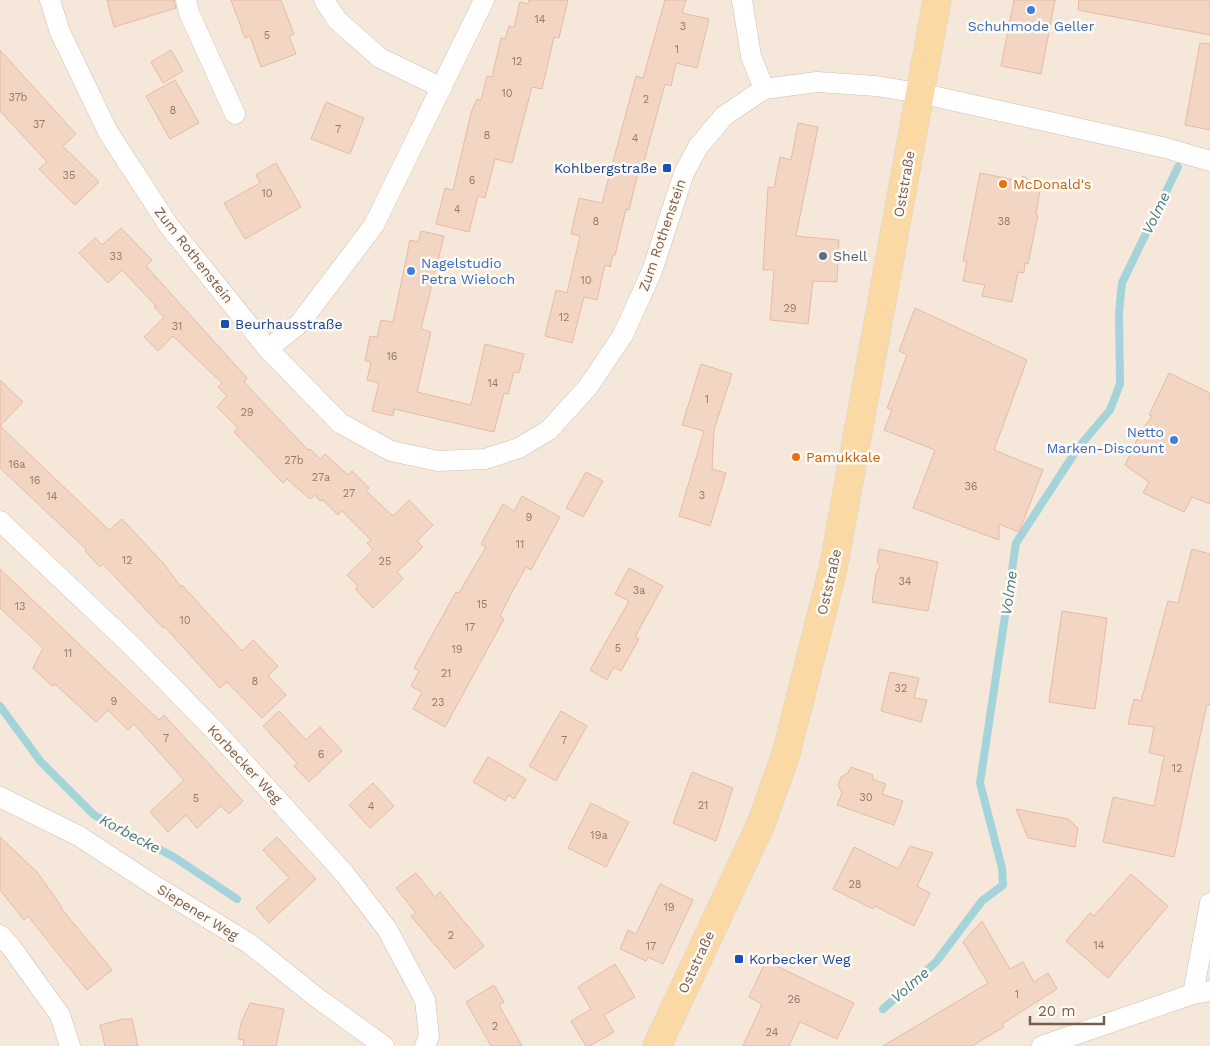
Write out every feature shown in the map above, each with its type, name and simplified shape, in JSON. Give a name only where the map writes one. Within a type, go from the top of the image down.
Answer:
[{"type":"main road","name":"Oststraße","points":[[657,1046],[761,824],[786,754],[833,568],[937,0]]},
{"type":"street","name":"Zum Rothenstein","points":[[50,0],[60,32],[108,132],[169,226],[268,349],[340,423],[391,451],[438,461],[485,459],[519,448],[548,430],[588,387],[623,335],[652,271],[684,173],[698,147],[724,116],[764,89],[818,82],[876,86],[919,93]]},
{"type":"street","points":[[186,0],[235,114]]},
{"type":"street","points":[[324,0],[337,20],[380,58],[442,88]]},
{"type":"street","points":[[268,349],[300,323],[374,225],[484,0]]},
{"type":"street","points":[[742,0],[751,56],[764,89]]},
{"type":"street","points":[[919,93],[1166,148],[1210,161]]},
{"type":"street","name":"Korbecker Weg","points":[[0,521],[132,646],[212,728],[344,874],[387,929],[425,1000],[430,1036],[425,1046]]},
{"type":"street","name":"Siepener Weg","points":[[0,796],[79,836],[152,884],[250,944],[316,997],[384,1046]]},
{"type":"street","points":[[1042,1046],[1201,992],[1210,903]]},
{"type":"street","points":[[0,935],[60,1015],[70,1046]]},
{"type":"shaded area","points":[[0,0],[1210,0],[1210,1046],[0,1046]]},
{"type":"building","points":[[107,0],[174,0],[176,8],[114,27]]},
{"type":"building","points":[[231,0],[281,0],[294,34],[289,36],[296,54],[261,67],[250,36],[245,38]]},
{"type":"building","points":[[529,0],[568,0],[559,38],[554,37],[542,89],[532,87],[512,163],[495,159],[485,198],[478,196],[469,232],[436,224],[445,188],[453,190],[471,113],[477,99],[481,100],[487,76],[492,77],[501,38],[505,39],[509,26],[514,27],[520,2],[528,4]]},
{"type":"building","points":[[665,0],[686,0],[682,13],[709,19],[697,68],[676,63],[671,86],[665,84],[643,165],[640,164],[629,210],[626,209],[615,255],[613,255],[610,267],[605,265],[597,300],[584,297],[572,343],[545,336],[556,290],[567,293],[580,236],[571,234],[579,198],[602,203],[636,76],[643,78]]},
{"type":"building","points":[[1014,0],[1055,0],[1041,74],[1001,66]]},
{"type":"building","points":[[1079,0],[1210,0],[1210,35],[1078,10]]},
{"type":"building","points":[[1200,43],[1210,44],[1210,130],[1185,125]]},
{"type":"building","points":[[0,50],[76,134],[63,146],[99,182],[75,205],[39,169],[47,162],[0,111]]},
{"type":"building","points":[[171,50],[183,71],[163,83],[151,62]]},
{"type":"building","points":[[175,80],[199,123],[170,139],[146,96]]},
{"type":"building","points":[[326,102],[364,118],[350,154],[311,139]]},
{"type":"building","points":[[798,123],[818,127],[796,236],[839,240],[837,282],[813,281],[808,324],[770,320],[774,270],[763,270],[768,187],[774,188],[780,157],[791,160]]},
{"type":"building","points":[[276,163],[301,207],[245,239],[224,203],[260,183],[256,175]]},
{"type":"building","points":[[980,173],[1020,181],[1023,176],[1041,185],[1036,214],[1038,215],[1028,264],[1025,263],[1024,273],[1018,272],[1012,302],[982,296],[985,285],[963,281],[967,261],[963,261]]},
{"type":"building","points":[[121,228],[152,260],[146,266],[247,378],[244,382],[308,450],[310,449],[320,459],[325,454],[348,475],[352,471],[369,488],[366,491],[393,516],[409,500],[433,525],[417,541],[423,547],[397,572],[403,579],[373,608],[355,589],[358,586],[347,575],[373,550],[367,543],[371,540],[342,511],[338,515],[315,495],[310,499],[287,479],[283,483],[234,432],[238,428],[217,407],[227,396],[218,387],[222,383],[173,336],[158,351],[144,337],[164,317],[154,307],[156,306],[122,270],[108,283],[79,253],[95,238],[102,245]]},
{"type":"building","points":[[421,231],[444,236],[421,329],[431,332],[417,392],[471,405],[485,344],[524,354],[519,373],[514,372],[508,394],[504,393],[494,432],[394,409],[393,416],[372,411],[379,383],[367,380],[371,362],[365,361],[370,336],[377,337],[381,320],[393,322],[410,240],[418,242]]},
{"type":"building","points":[[915,308],[1027,360],[994,450],[1043,470],[1019,532],[999,524],[999,540],[913,508],[935,450],[884,430],[892,410],[887,408],[907,355],[899,351]]},
{"type":"building","points":[[701,364],[732,374],[714,430],[712,469],[726,473],[710,526],[679,516],[704,431],[682,425]]},
{"type":"building","name":"Netto Marken-Discount","points":[[1169,373],[1210,393],[1210,504],[1192,497],[1184,512],[1143,493],[1149,482],[1125,465],[1140,433],[1152,416],[1149,415]]},
{"type":"building","points":[[0,380],[23,402],[0,426]]},
{"type":"building","points":[[0,426],[109,530],[122,519],[164,564],[181,587],[182,585],[242,651],[253,640],[278,666],[268,676],[286,695],[262,718],[227,682],[220,688],[164,626],[163,628],[103,564],[100,567],[85,551],[87,550],[0,468]]},
{"type":"building","points":[[586,472],[603,481],[583,517],[566,508]]},
{"type":"building","points":[[522,496],[560,517],[531,570],[526,567],[511,594],[500,616],[504,619],[445,727],[413,709],[422,692],[411,686],[419,671],[414,668],[456,592],[459,593],[486,547],[481,544],[503,504],[514,511]]},
{"type":"building","points":[[879,549],[938,562],[928,611],[872,602],[876,574],[880,566],[877,562]]},
{"type":"building","points":[[1192,549],[1210,554],[1210,705],[1207,704],[1174,857],[1103,842],[1113,797],[1154,806],[1164,756],[1149,753],[1154,727],[1128,724],[1134,699],[1141,701],[1168,601],[1178,603]]},
{"type":"building","points":[[629,568],[663,586],[635,637],[639,639],[621,671],[614,667],[607,680],[590,670],[629,601],[615,594]]},
{"type":"building","points":[[0,569],[159,720],[164,715],[243,801],[229,814],[221,806],[197,828],[186,815],[168,832],[150,812],[184,780],[134,724],[128,730],[108,710],[96,722],[55,684],[52,686],[33,668],[43,648],[0,608]]},
{"type":"building","points":[[1062,611],[1107,618],[1095,709],[1049,702]]},
{"type":"building","points":[[890,672],[919,678],[914,698],[927,700],[921,722],[881,711]]},
{"type":"building","points":[[279,711],[306,740],[320,727],[342,751],[309,782],[294,766],[297,763],[263,726]]},
{"type":"building","points":[[561,711],[587,726],[556,781],[529,766]]},
{"type":"building","points":[[488,757],[526,779],[514,799],[508,795],[505,801],[473,782]]},
{"type":"building","points":[[851,767],[873,775],[872,779],[886,784],[882,794],[903,801],[894,825],[837,805],[842,793],[838,785],[841,777],[848,773]]},
{"type":"building","points":[[692,772],[733,788],[716,841],[673,823]]},
{"type":"building","points":[[373,783],[394,806],[370,828],[349,805]]},
{"type":"building","points":[[591,803],[629,822],[606,867],[568,848]]},
{"type":"building","points":[[1016,809],[1068,819],[1078,828],[1075,847],[1028,838]]},
{"type":"building","points":[[0,837],[37,872],[61,908],[112,970],[87,990],[28,916],[24,920],[0,890]]},
{"type":"building","points":[[277,837],[316,879],[269,923],[256,908],[289,878],[263,850]]},
{"type":"building","points":[[910,846],[933,853],[917,886],[930,893],[914,926],[875,906],[873,909],[833,889],[854,847],[898,869]]},
{"type":"building","points":[[416,873],[435,897],[440,892],[484,946],[455,969],[411,916],[416,913],[396,888]]},
{"type":"building","points":[[1131,874],[1168,906],[1108,978],[1066,941],[1090,913],[1094,916]]},
{"type":"building","points":[[660,884],[693,900],[663,964],[648,957],[646,961],[620,949],[628,930],[636,934]]},
{"type":"building","points":[[982,921],[1010,969],[1023,962],[1034,982],[1048,973],[1057,989],[1002,1024],[1004,1027],[972,1046],[883,1046],[988,983],[963,942]]},
{"type":"building","points":[[766,961],[854,1003],[837,1039],[800,1022],[789,1046],[743,1046],[762,1004],[749,997]]},
{"type":"building","points":[[615,964],[635,997],[604,1015],[614,1032],[590,1046],[586,1046],[571,1021],[591,1009],[578,987]]},
{"type":"building","points":[[494,985],[504,1002],[499,1005],[522,1046],[491,1046],[466,1002]]},
{"type":"building","points":[[250,1003],[284,1009],[276,1046],[243,1046],[244,1040],[238,1039],[241,1023]]},
{"type":"building","points":[[123,1019],[132,1019],[138,1046],[105,1046],[100,1025]]},
{"type":"waterway","name":"Volme","points":[[883,1009],[936,962],[982,901],[1003,885],[1002,868],[980,783],[1016,543],[1078,448],[1110,410],[1120,384],[1119,313],[1122,283],[1178,167]]},
{"type":"waterway","name":"Korbecke","points":[[0,706],[41,762],[94,815],[174,857],[237,899]]},
{"type":"place","name":"Schuhmode Geller","points":[[1031,10]]},
{"type":"place","name":"Kohlbergstraße","points":[[667,168]]},
{"type":"place","name":"McDonald's","points":[[1003,184]]},
{"type":"place","name":"Shell","points":[[823,256]]},
{"type":"place","name":"Nagelstudio Petra Wieloch","points":[[411,271]]},
{"type":"place","name":"Beurhausstraße","points":[[225,324]]},
{"type":"place","name":"Netto Marken-Discount","points":[[1174,440]]},
{"type":"place","name":"Pamukkale","points":[[796,457]]},
{"type":"place","name":"Korbecker Weg","points":[[739,959]]}]
